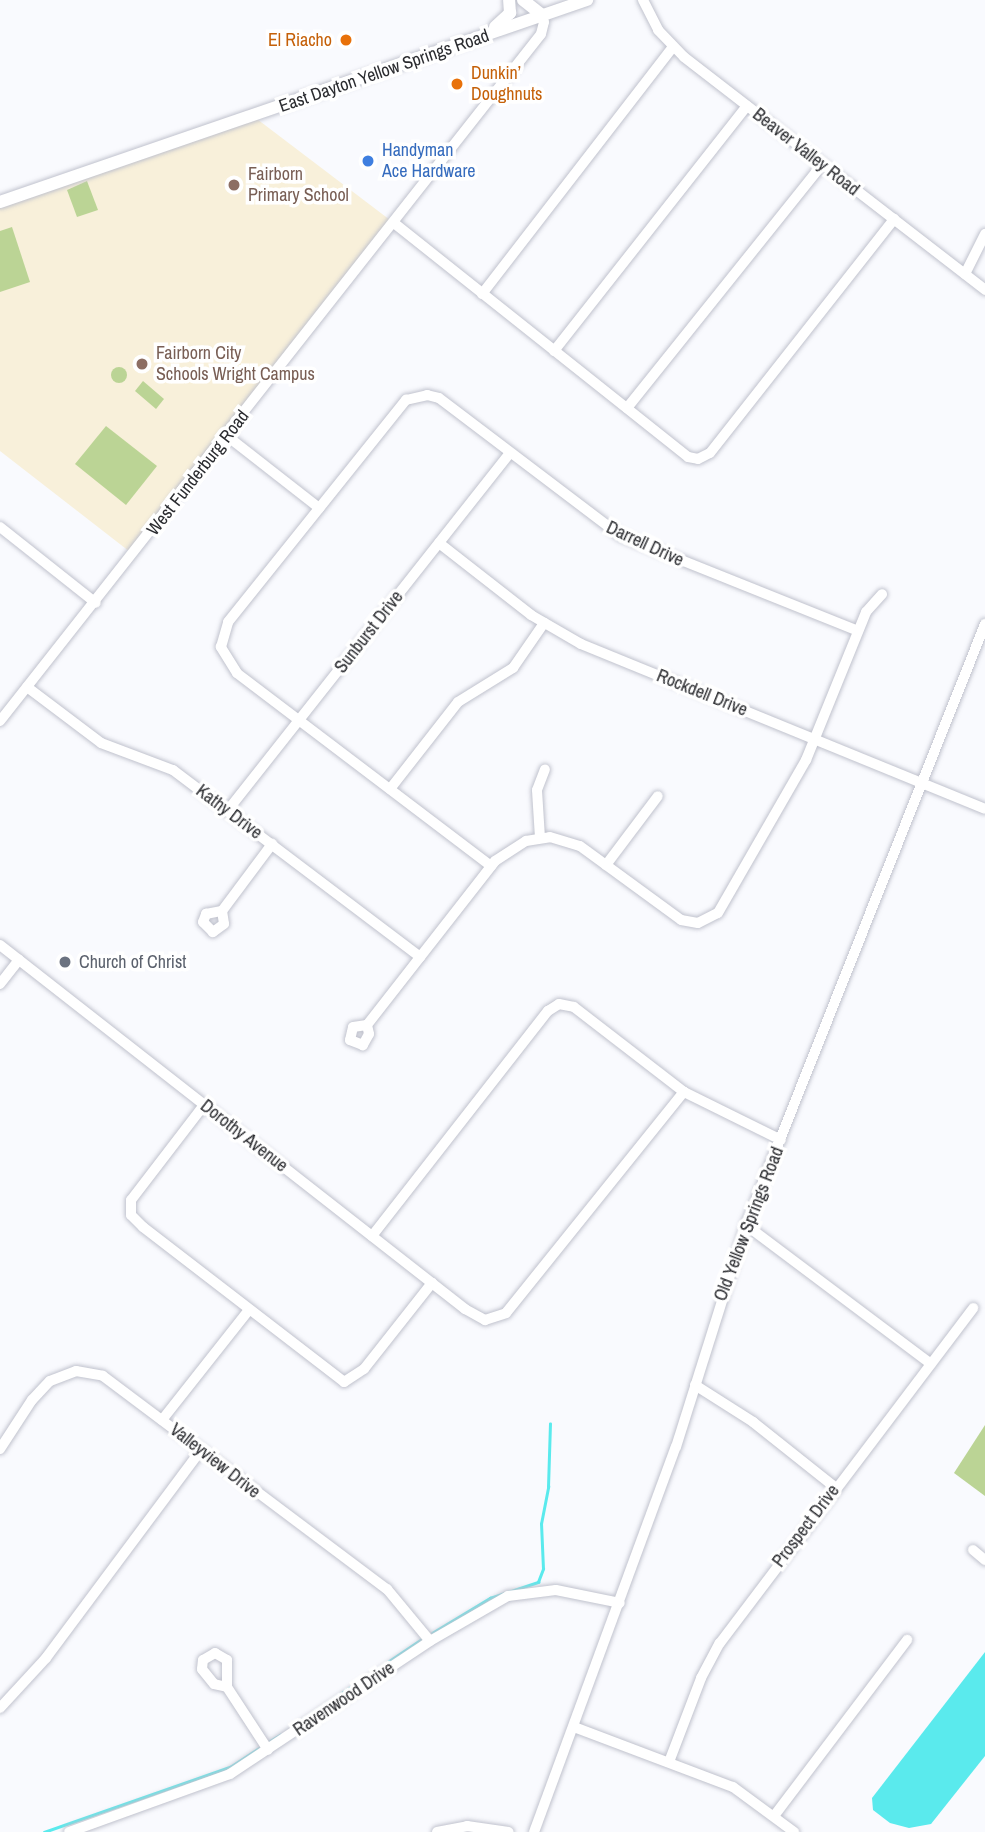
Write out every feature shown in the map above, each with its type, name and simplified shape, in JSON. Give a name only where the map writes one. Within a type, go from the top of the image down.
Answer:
[{"type":"main road","points":[[485,35],[509,16],[509,0]]},
{"type":"main road","points":[[523,0],[541,14]]},
{"type":"main road","name":"East Dayton Yellow Springs Road","points":[[0,202],[587,0]]},
{"type":"street","name":"Beaver Valley Road","points":[[643,0],[658,30],[673,47],[985,290]]},
{"type":"street","name":"West Funderburg Road","points":[[0,722],[541,34],[544,22],[541,14]]},
{"type":"street","points":[[482,293],[673,47]]},
{"type":"street","points":[[554,351],[747,106]]},
{"type":"street","points":[[627,408],[822,165]]},
{"type":"street","points":[[394,223],[627,408],[698,459],[710,453],[894,219]]},
{"type":"street","points":[[965,274],[985,234]]},
{"type":"street","name":"Darrell Drive","points":[[319,508],[396,409],[420,396],[439,398],[621,536],[858,631]]},
{"type":"street","points":[[227,436],[319,508],[225,627],[221,642],[226,661],[491,866]]},
{"type":"street","name":"Sunburst Drive","points":[[228,810],[510,453]]},
{"type":"street","points":[[2,531],[96,603]]},
{"type":"street","name":"Rockdell Drive","points":[[439,543],[544,623],[592,649],[924,781],[985,809]]},
{"type":"street","points":[[368,1025],[491,866],[512,847],[540,838],[571,842],[676,917],[698,923],[722,907],[816,738],[868,608],[882,594]]},
{"type":"street","points":[[390,789],[458,702],[513,668],[544,623]]},
{"type":"street","name":"Old Yellow Springs Road","points":[[534,1832],[620,1603],[695,1385],[746,1225],[985,624]]},
{"type":"street","name":"Kathy Drive","points":[[27,687],[102,743],[167,766],[419,957]]},
{"type":"street","points":[[540,838],[537,790],[545,769]]},
{"type":"street","points":[[606,865],[657,796]]},
{"type":"street","points":[[222,911],[272,844]]},
{"type":"street","name":"Dorothy Avenue","points":[[0,945],[474,1316],[491,1320],[506,1313],[684,1092]]},
{"type":"street","points":[[0,984],[19,960]]},
{"type":"street","points":[[372,1236],[548,1011],[559,1004],[574,1007],[684,1092],[781,1140]]},
{"type":"street","points":[[204,1105],[139,1189],[130,1206],[134,1219],[249,1310],[339,1380],[349,1382],[358,1376],[432,1283]]},
{"type":"street","points":[[746,1225],[931,1364]]},
{"type":"street","name":"Prospect Drive","points":[[669,1762],[713,1654],[973,1308]]},
{"type":"street","points":[[162,1420],[249,1310]]},
{"type":"street","name":"Valleyview Drive","points":[[0,1449],[38,1392],[70,1372],[103,1376],[387,1589],[430,1641]]},
{"type":"street","points":[[695,1385],[753,1422],[836,1488]]},
{"type":"street","points":[[0,1708],[46,1658],[201,1450]]},
{"type":"street","points":[[973,1550],[985,1560]]},
{"type":"street","name":"Ravenwood Drive","points":[[69,1832],[230,1774],[430,1641],[508,1596],[556,1590],[620,1603]]},
{"type":"street","points":[[774,1816],[907,1640]]},
{"type":"street","points":[[227,1687],[268,1750]]},
{"type":"street","points":[[574,1727],[743,1793],[794,1832]]},
{"type":"street","points":[[437,1832],[479,1826],[509,1832]]},
{"type":"shaded area","name":"Fairborn City Schools Wright Campus","points":[[253,116],[394,223],[134,555],[0,451],[0,202]]},
{"type":"green space","points":[[87,181],[98,210],[77,217],[67,190]]},
{"type":"green space","points":[[12,227],[30,282],[0,292],[0,231]]},
{"type":"green space","points":[[116,367],[122,367],[127,375],[125,381],[116,383],[111,378],[111,372]]},
{"type":"green space","points":[[143,381],[164,399],[156,409],[135,391]]},
{"type":"green space","points":[[106,426],[157,466],[126,505],[75,464]]},
{"type":"green space","points":[[985,1425],[985,1496],[954,1473]]},
{"type":"water","points":[[985,1652],[985,1756],[931,1824],[909,1828],[890,1823],[873,1810],[872,1798]]},
{"type":"waterway","points":[[432,1633],[490,1598],[538,1582],[543,1569],[541,1524],[548,1487],[550,1424]]},
{"type":"waterway","points":[[294,1725],[422,1639]]},
{"type":"waterway","points":[[270,1741],[280,1735]]},
{"type":"waterway","points":[[44,1832],[230,1767],[259,1748]]},
{"type":"place","name":"El Riacho","points":[[346,40]]},
{"type":"place","name":"Dunkin’ Doughnuts","points":[[457,84]]},
{"type":"place","name":"Handyman Ace Hardware","points":[[368,161]]},
{"type":"place","name":"Fairborn Primary School","points":[[234,185]]},
{"type":"place","name":"Fairborn City Schools Wright Campus","points":[[142,364]]},
{"type":"place","name":"Church of Christ","points":[[65,962]]}]
